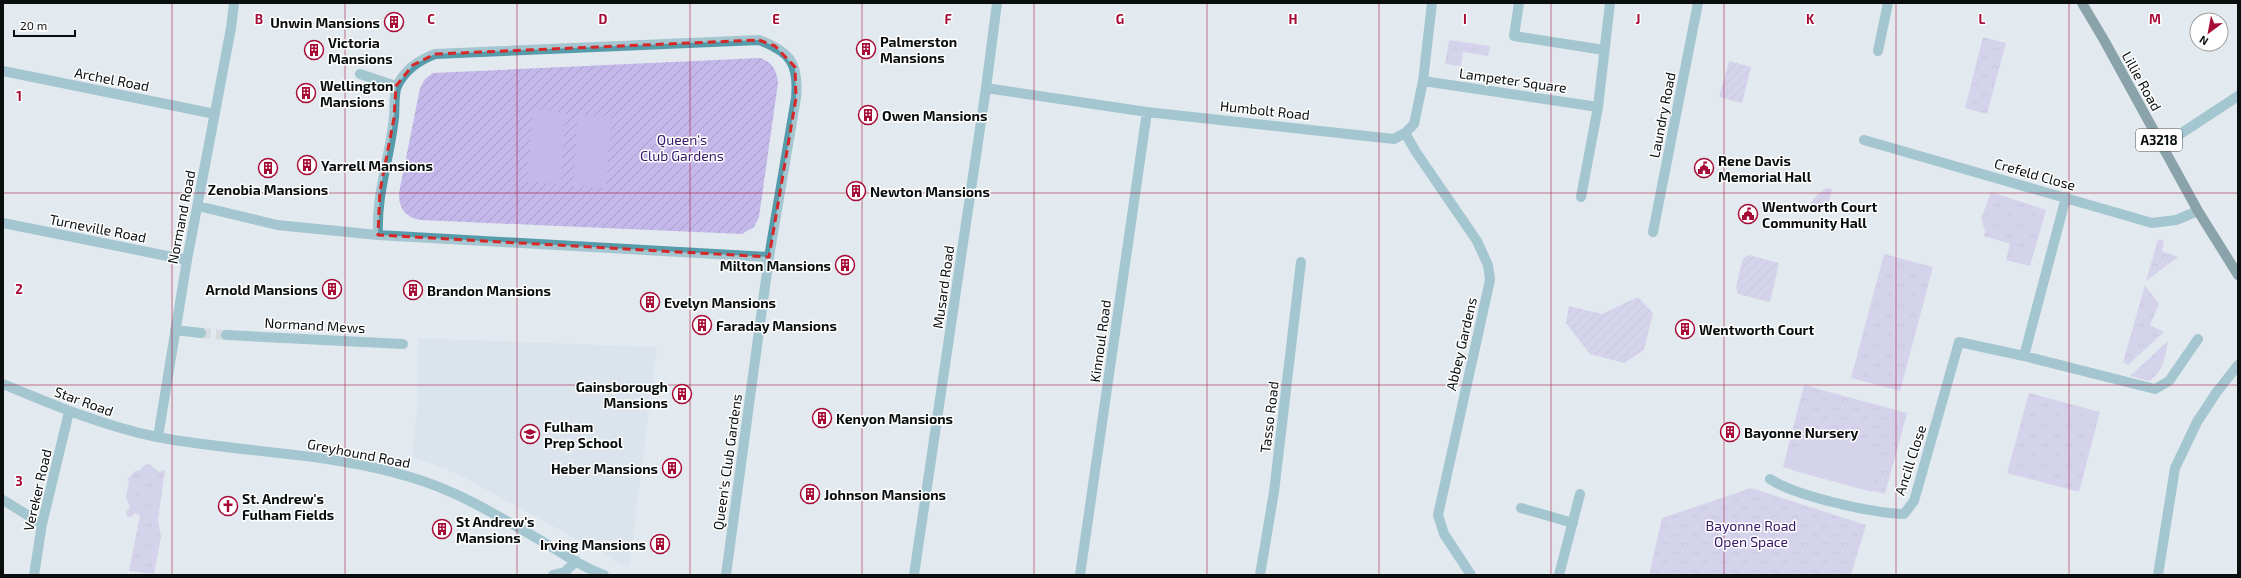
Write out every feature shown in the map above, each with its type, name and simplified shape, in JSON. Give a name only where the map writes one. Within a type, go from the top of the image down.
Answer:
[{"type":"main road","name":"Lillie Road","points":[[2086,4],[2198,211],[2238,275]]},
{"type":"street","name":"Normand Road","points":[[158,437],[187,260],[232,28],[234,3]]},
{"type":"street","name":"Musard Road","points":[[914,575],[986,88],[997,3]]},
{"type":"street","points":[[1405,133],[1414,124],[1423,81],[1432,3]]},
{"type":"street","points":[[1520,3],[1514,36],[1604,50]]},
{"type":"street","points":[[1581,197],[1598,107],[1610,3]]},
{"type":"street","name":"Laundry Road","points":[[1653,232],[1698,3]]},
{"type":"street","points":[[1878,51],[1888,3]]},
{"type":"street","name":"Queen's Club Gardens","points":[[396,86],[413,65],[423,58],[435,54],[759,40],[775,46],[788,56],[795,67],[798,82],[769,257],[726,575]]},
{"type":"street","name":"Archel Road","points":[[3,71],[215,114]]},
{"type":"street","points":[[360,74],[396,86],[394,118],[380,190],[377,214],[378,235]]},
{"type":"street","name":"Lampeter Square","points":[[1423,81],[1598,107]]},
{"type":"street","name":"Humbolt Road","points":[[986,88],[1147,112],[1394,139],[1405,133]]},
{"type":"street","points":[[2162,146],[2238,96]]},
{"type":"street","name":"Kinnoul Road","points":[[1080,575],[1147,112]]},
{"type":"street","name":"Abbey Gardens","points":[[1405,133],[1416,152],[1477,241],[1488,264],[1490,280],[1438,515],[1444,534],[1471,575]]},
{"type":"street","name":"Crefeld Close","points":[[1864,140],[2152,223],[2176,220],[2198,211]]},
{"type":"street","points":[[2024,356],[2066,197]]},
{"type":"street","points":[[198,206],[278,225],[378,235],[769,257]]},
{"type":"street","name":"Turneville Road","points":[[3,223],[187,260]]},
{"type":"street","name":"Tasso Road","points":[[1260,575],[1274,492],[1301,262]]},
{"type":"street","points":[[175,330],[201,333]]},
{"type":"street","name":"Normand Mews","points":[[226,335],[403,344]]},
{"type":"street","name":"Ancill Close","points":[[1770,479],[1787,489],[1868,509],[1904,514],[1914,501],[1959,342],[2024,356],[2155,389],[2169,381],[2198,340]]},
{"type":"street","points":[[2158,575],[2175,468],[2197,422],[2216,392],[2238,365]]},
{"type":"street","name":"Star Road","points":[[3,384],[69,412],[113,426],[158,437]]},
{"type":"street","name":"Vereker Road","points":[[34,575],[42,524],[69,412]]},
{"type":"street","name":"Greyhound Road","points":[[158,437],[329,460],[410,476],[449,490],[486,508],[576,561],[604,575]]},
{"type":"street","points":[[1559,575],[1574,523],[1580,494]]},
{"type":"street","points":[[3,500],[42,524]]},
{"type":"street","points":[[1521,508],[1574,523]]},
{"type":"street","points":[[553,575],[565,572],[576,561]]},
{"type":"highlighted area","points":[[759,40],[775,46],[795,67],[796,98],[769,257],[378,235],[380,191],[394,118],[396,86],[413,65],[435,54]]},
{"type":"shaded area","name":"Fulham Prep School","points":[[418,338],[657,347],[629,568],[456,473],[412,457],[417,408]]},
{"type":"green space","points":[[1983,37],[2006,43],[1987,114],[1965,108]]},
{"type":"green space","points":[[1449,40],[1490,46],[1488,56],[1463,52],[1461,66],[1445,64]]},
{"type":"green space","name":"Queen's Club Gardens","points":[[760,58],[771,64],[775,70],[778,83],[759,217],[754,227],[742,234],[421,220],[415,219],[407,214],[400,204],[399,193],[420,88],[425,79],[433,73]]},
{"type":"green space","points":[[1729,61],[1751,67],[1742,103],[1719,97]]},
{"type":"green space","points":[[533,110],[566,113],[560,184],[527,181]]},
{"type":"green space","points":[[578,114],[611,117],[606,188],[573,186]]},
{"type":"green space","points":[[1826,188],[1832,189],[1827,211],[1808,207],[1816,196]]},
{"type":"green space","points":[[1991,192],[2046,210],[2030,266],[2006,260],[2010,244],[1984,236],[1985,231],[1981,219]]},
{"type":"green space","points":[[2158,239],[2164,241],[2162,251],[2178,257],[2146,281]]},
{"type":"green space","points":[[1884,254],[1933,267],[1900,391],[1851,378]]},
{"type":"green space","points":[[1749,255],[1779,263],[1770,302],[1738,294],[1736,287],[1743,258]]},
{"type":"green space","points":[[2145,285],[2159,304],[2150,325],[2164,332],[2128,365],[2123,362]]},
{"type":"green space","points":[[1638,297],[1653,313],[1644,350],[1624,363],[1590,354],[1566,323],[1569,306],[1602,314]]},
{"type":"green space","points":[[2168,341],[2165,358],[2161,368],[2154,377],[2149,381],[2130,376]]},
{"type":"green space","points":[[1804,385],[1907,413],[1885,494],[1783,467]]},
{"type":"green space","points":[[2029,393],[2100,412],[2079,492],[2007,473]]},
{"type":"green space","points":[[1803,427],[1883,449],[1872,492],[1791,470]]},
{"type":"green space","points":[[149,464],[159,472],[165,470],[158,519],[161,537],[154,574],[129,571],[140,515],[135,513],[131,517],[127,516],[126,512],[130,507],[126,497],[129,481],[127,480],[135,471],[139,471],[144,465]]},
{"type":"green space","name":"Bayonne Road Open Space","points":[[1751,488],[1866,525],[1851,575],[1649,575],[1662,518]]},
{"type":"tunnel","points":[[201,333],[226,335]]},
{"type":"place","name":"Unwin Mansions","points":[[394,22]]},
{"type":"place","name":"Palmerston Mansions","points":[[866,49]]},
{"type":"place","name":"Victoria Mansions","points":[[314,50]]},
{"type":"place","name":"Wellington Mansions","points":[[306,93]]},
{"type":"place","name":"Owen Mansions","points":[[868,115]]},
{"type":"place","name":"Yarrell Mansions","points":[[307,165]]},
{"type":"place","name":"Zenobia Mansions","points":[[268,168]]},
{"type":"place","name":"Rene Davis Memorial Hall","points":[[1704,168]]},
{"type":"place","name":"Newton Mansions","points":[[856,191]]},
{"type":"place","name":"Wentworth Court Community Hall","points":[[1748,214]]},
{"type":"place","name":"Milton Mansions","points":[[845,265]]},
{"type":"place","name":"Arnold Mansions","points":[[332,289]]},
{"type":"place","name":"Brandon Mansions","points":[[413,290]]},
{"type":"place","name":"Evelyn Mansions","points":[[650,302]]},
{"type":"place","name":"Faraday Mansions","points":[[702,325]]},
{"type":"place","name":"Wentworth Court","points":[[1685,329]]},
{"type":"place","name":"Gainsborough Mansions","points":[[682,394]]},
{"type":"place","name":"Kenyon Mansions","points":[[822,418]]},
{"type":"place","name":"Bayonne Nursery","points":[[1730,432]]},
{"type":"place","name":"Fulham Prep School","points":[[530,434]]},
{"type":"place","name":"Heber Mansions","points":[[672,468]]},
{"type":"place","name":"Johnson Mansions","points":[[810,494]]},
{"type":"place","name":"St. Andrew's Fulham Fields","points":[[228,506]]},
{"type":"place","name":"St Andrew's Mansions","points":[[442,529]]},
{"type":"place","name":"Irving Mansions","points":[[660,544]]}]
